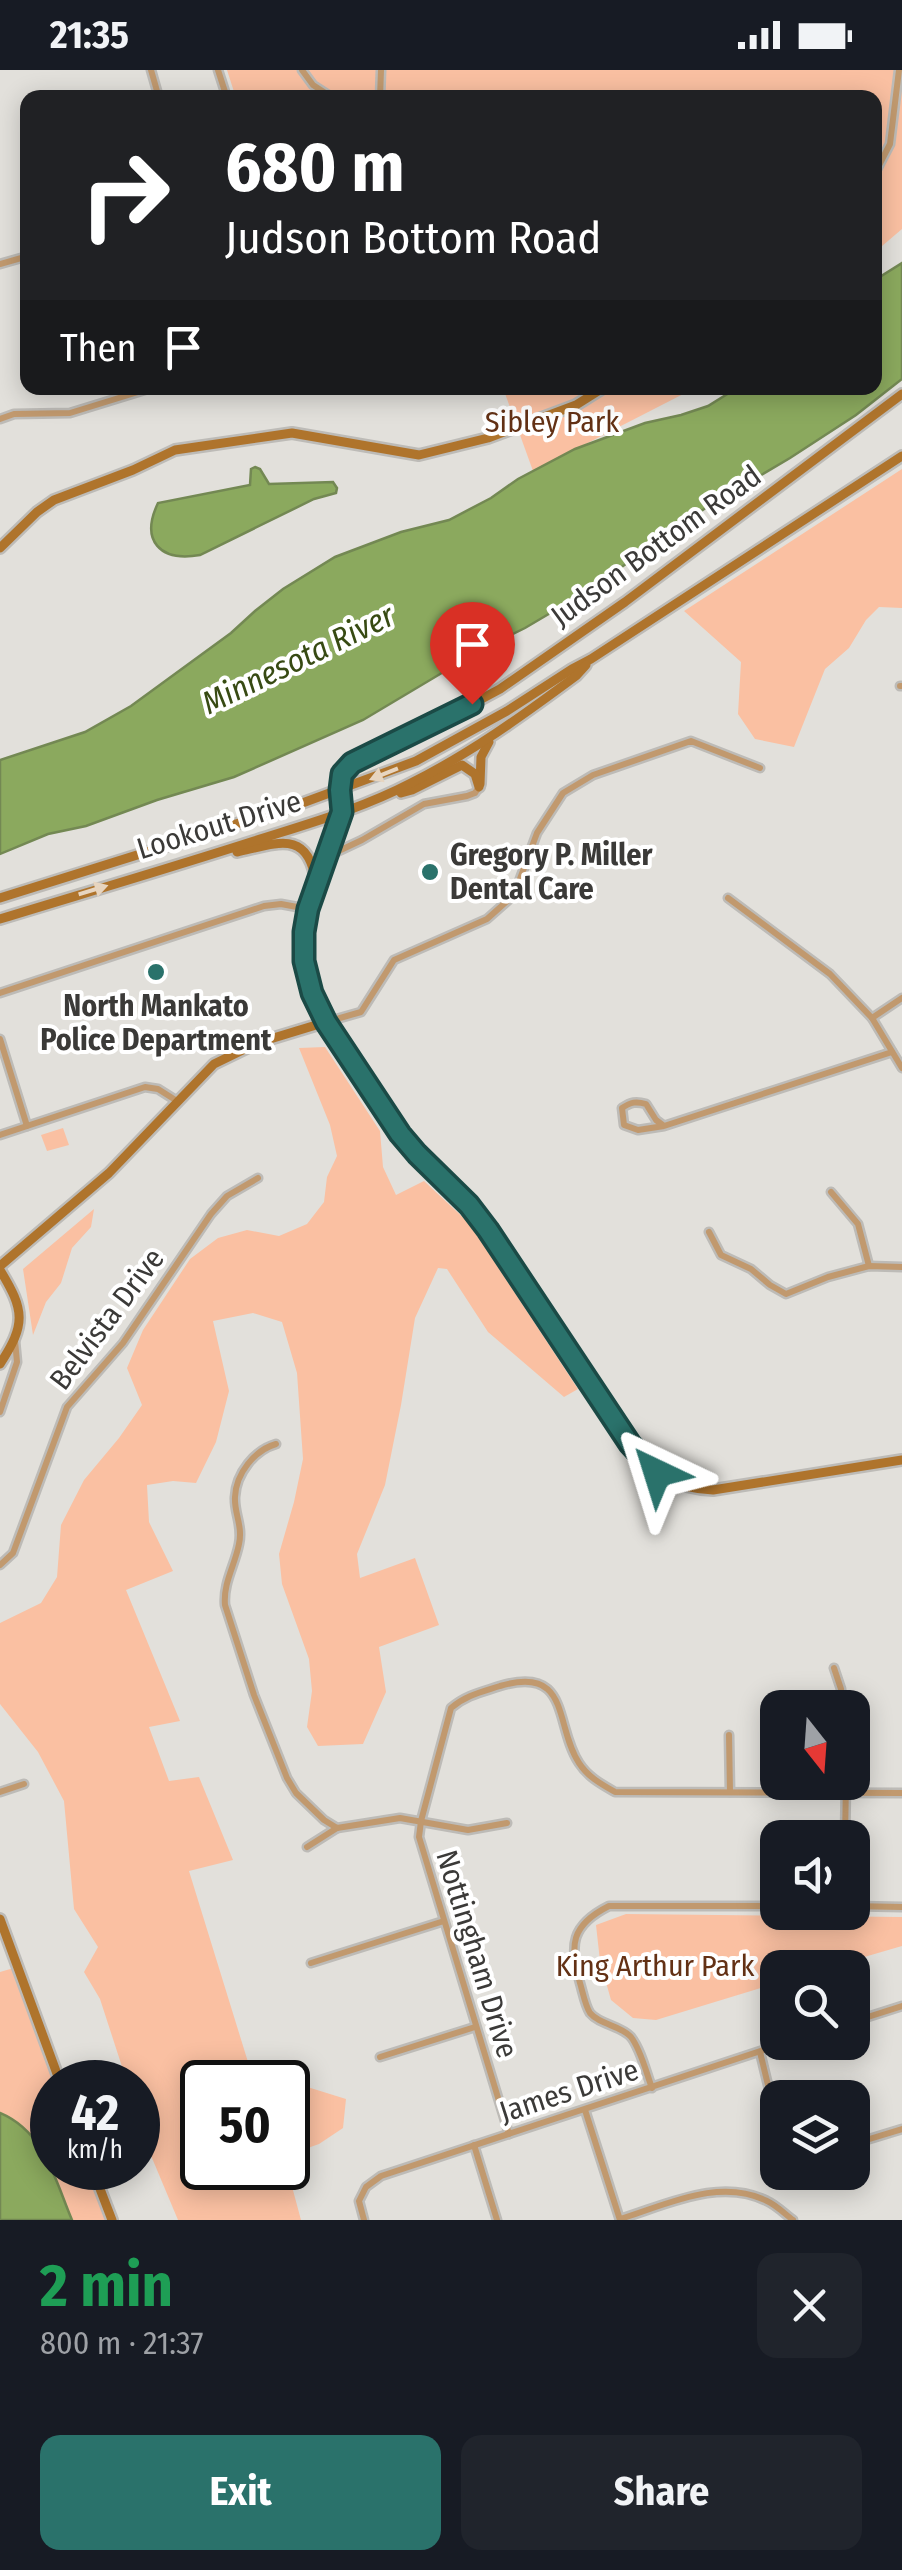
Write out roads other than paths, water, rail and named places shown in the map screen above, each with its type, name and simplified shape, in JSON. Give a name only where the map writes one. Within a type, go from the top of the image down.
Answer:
[{"type":"main road","name":"Judson Bottom Road","points":[[340,790],[342,774],[352,763],[500,689],[625,602],[902,394]]},
{"type":"main road","points":[[1,546],[54,500],[175,450],[292,433],[419,454],[488,438],[576,405],[592,395]]},
{"type":"main road","name":"Lookout Drive","points":[[0,898],[340,790],[429,754],[507,712],[902,456]]},
{"type":"main road","name":"Lookout Drive","points":[[0,918],[186,863],[379,798],[491,738],[576,676],[591,659]]},
{"type":"main road","points":[[479,786],[482,756],[491,738]]},
{"type":"main road","points":[[379,798],[412,790],[462,765],[475,774],[479,786]]},
{"type":"main road","points":[[340,790],[342,812],[308,909],[304,932],[304,961],[312,993],[326,1022],[400,1134],[488,1230],[630,1444],[657,1473],[694,1489],[713,1490],[902,1460]]},
{"type":"main road","points":[[186,863],[271,844],[289,844],[308,853],[316,886]]},
{"type":"main road","points":[[0,1364],[15,1340],[20,1317],[13,1291],[0,1268],[109,1173],[214,1064],[236,1052],[326,1022]]},
{"type":"main road","points":[[0,1919],[52,2060]]},
{"type":"main road","points":[[100,2190],[112,2220]]},
{"type":"street","points":[[302,70],[322,90]]},
{"type":"street","points":[[882,159],[890,144],[899,70]]},
{"type":"street","points":[[0,419],[14,414],[70,413],[128,395]]},
{"type":"street","points":[[326,1022],[361,1012],[394,960],[486,919],[514,895],[537,833],[554,806],[563,793],[593,775],[692,741],[760,768]]},
{"type":"street","points":[[327,856],[424,804],[468,796],[479,786]]},
{"type":"street","points":[[728,898],[830,974],[872,1018],[902,1068]]},
{"type":"street","points":[[0,993],[264,906],[281,904],[308,909]]},
{"type":"street","points":[[872,1018],[902,998]]},
{"type":"street","points":[[0,1039],[27,1126]]},
{"type":"street","points":[[664,1126],[646,1104],[629,1103],[622,1108],[624,1124],[631,1129],[664,1126],[892,1052]]},
{"type":"street","points":[[0,1135],[146,1088],[158,1089],[177,1100]]},
{"type":"street","name":"Belvista Drive","points":[[0,1566],[13,1553],[67,1406],[123,1344],[211,1214],[227,1196],[258,1178]]},
{"type":"street","points":[[831,1192],[858,1224],[869,1266]]},
{"type":"street","points":[[710,1232],[721,1256],[751,1269],[786,1294],[869,1266],[902,1268]]},
{"type":"street","name":"Belvista Drive","points":[[0,1412],[17,1362],[15,1340]]},
{"type":"street","points":[[276,1444],[260,1450],[249,1461],[238,1485],[235,1496],[241,1537],[226,1584],[225,1605],[254,1695],[287,1778],[296,1793],[336,1828]]},
{"type":"street","points":[[834,1668],[841,1690]]},
{"type":"street","name":"Nottingham Drive","points":[[509,2134],[419,1838],[452,1708],[464,1697],[521,1680],[545,1686],[556,1700],[578,1762],[595,1781],[615,1792],[760,1792]]},
{"type":"street","points":[[729,1735],[730,1792]]},
{"type":"street","points":[[0,1792],[24,1784]]},
{"type":"street","name":"Nottingham Drive","points":[[870,1793],[902,1794]]},
{"type":"street","points":[[307,1848],[336,1828],[400,1818],[468,1830],[507,1823]]},
{"type":"street","points":[[652,2088],[633,2040],[588,2010],[573,1959],[574,1940],[582,1924],[609,1906],[760,1906]]},
{"type":"street","points":[[870,1906],[902,1907]]},
{"type":"street","points":[[312,1963],[444,1921]]},
{"type":"street","points":[[870,2016],[902,2006]]},
{"type":"street","points":[[380,2057],[475,2027]]},
{"type":"street","name":"James Drive","points":[[364,2220],[358,2201],[366,2187],[381,2176],[760,2052]]},
{"type":"street","points":[[585,2110],[620,2220],[698,2194],[724,2190],[766,2200],[793,2220]]},
{"type":"street","points":[[870,2139],[902,2129]]},
{"type":"street","points":[[474,2145],[497,2220]]},
{"type":"water","name":"Minnesota River","points":[[902,263],[902,379],[882,395],[882,276]]},
{"type":"water","name":"Minnesota River","points":[[726,395],[882,395],[790,458],[707,507],[586,592],[363,720],[234,777],[86,826],[48,834],[0,854],[0,760],[85,732],[131,706],[231,633],[283,589],[335,557],[401,532],[449,520],[575,449],[645,423],[708,406]]},
{"type":"water","points":[[255,467],[269,484],[333,482],[336,493],[314,499],[200,555],[174,555],[157,546],[151,528],[158,503],[250,485],[251,469]]},
{"type":"water","points":[[0,2113],[30,2135],[30,2190],[60,2190],[72,2220],[0,2220]]},
{"type":"place","name":"Gregory P. Miller Dental Care","points":[[430,872]]},
{"type":"place","name":"North Mankato Police Department","points":[[156,972]]},
{"type":"park label","name":"Sibley Park","points":[[552,422]]},
{"type":"park label","name":"King Arthur Park","points":[[655,1966]]}]
